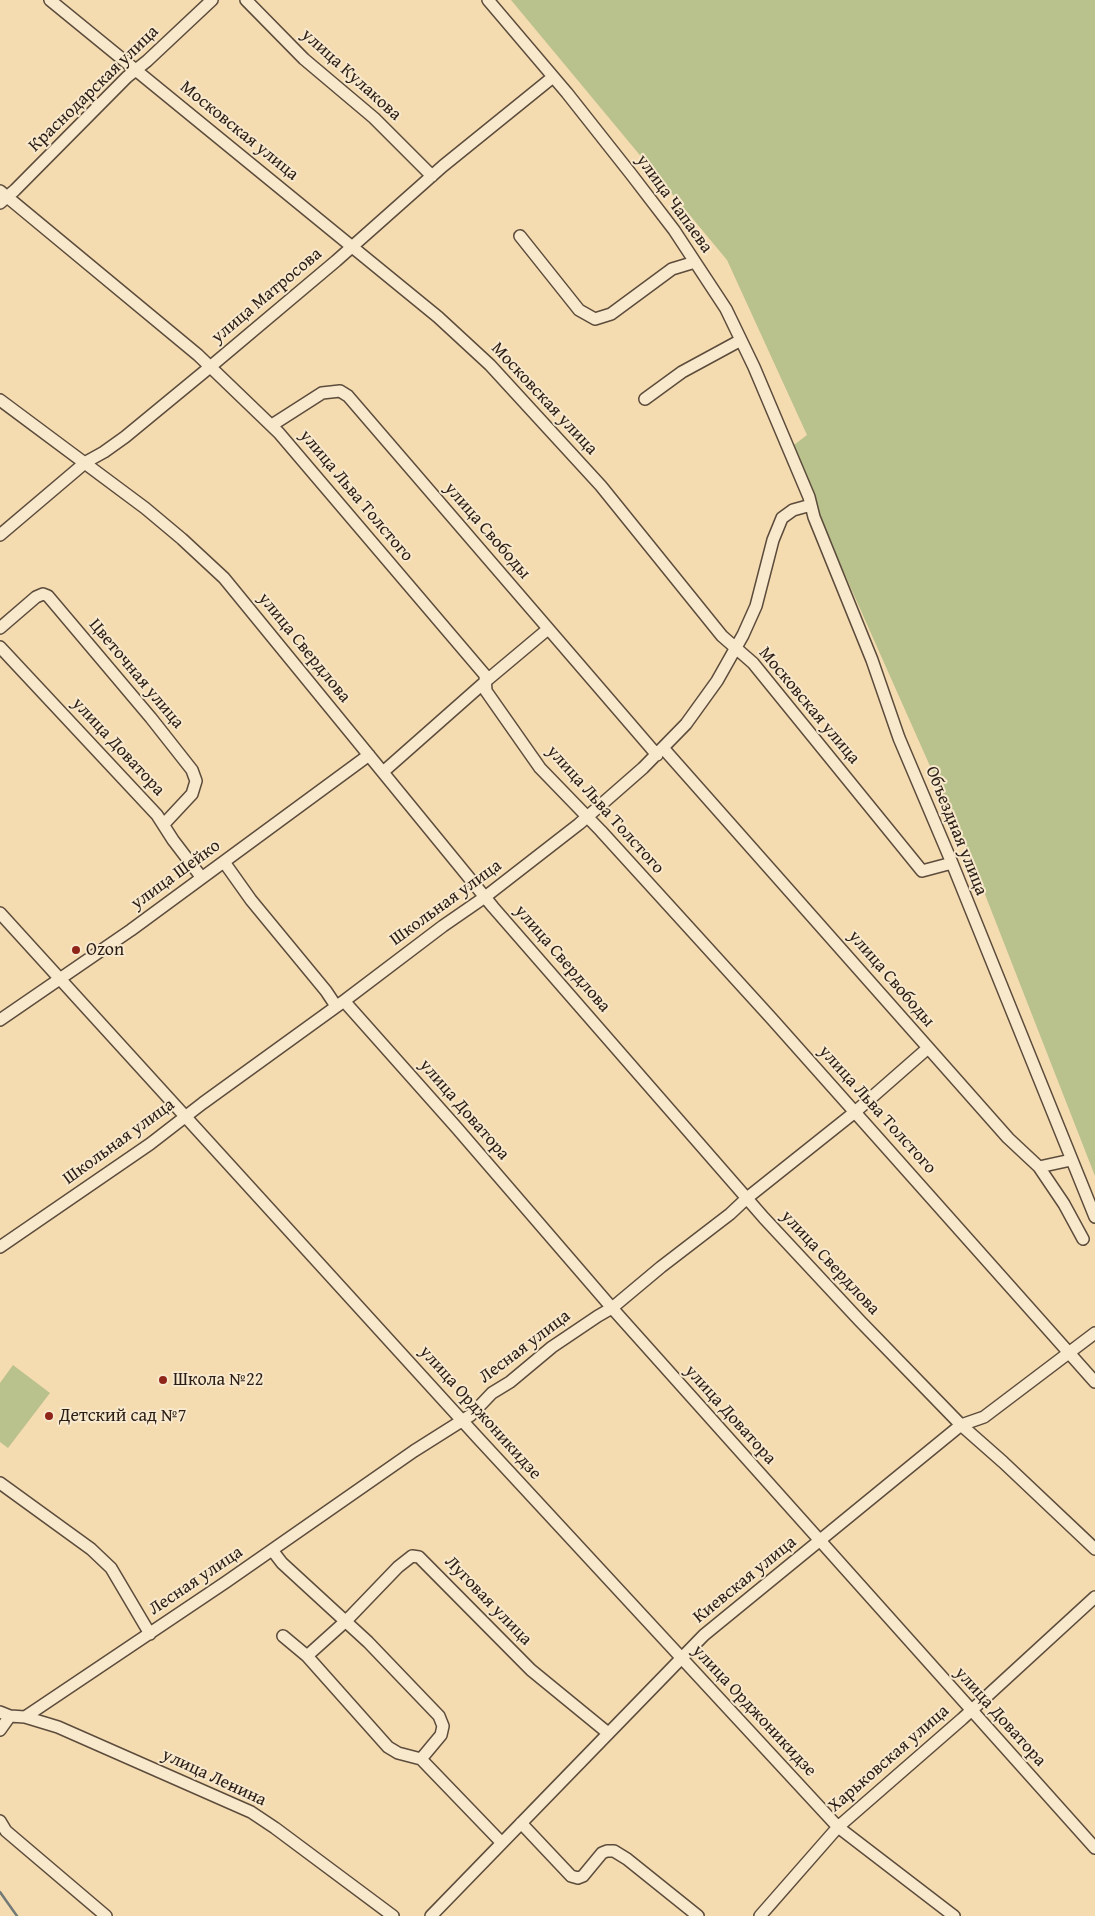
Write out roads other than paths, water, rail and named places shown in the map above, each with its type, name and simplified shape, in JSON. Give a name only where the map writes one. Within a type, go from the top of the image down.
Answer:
[{"type":"street","name":"Московская улица","points":[[50,0],[438,317],[495,371],[601,486],[722,636],[752,663],[922,871],[952,863]]},
{"type":"street","name":"Краснодарская улица","points":[[2,197],[212,0]]},
{"type":"street","name":"улица Кулакова","points":[[246,0],[304,59],[374,118],[432,176]]},
{"type":"street","name":"улица Чапаева","points":[[488,0],[631,174],[674,230],[726,309],[790,456]]},
{"type":"street","name":"улица Матросова","points":[[0,535],[86,462],[125,437],[210,368],[432,176],[552,77]]},
{"type":"street","name":"улица Льва Толстого","points":[[2,197],[191,349],[272,425],[486,675],[486,691],[540,768],[588,817],[855,1112],[995,1267],[1095,1382]]},
{"type":"street","points":[[520,236],[580,310],[595,319],[611,314],[672,269],[695,262]]},
{"type":"street","points":[[645,399],[682,372],[741,340]]},
{"type":"street","name":"улица Свободы","points":[[272,425],[322,393],[340,391],[348,396],[548,629],[1008,1138],[1039,1167],[1064,1204],[1083,1239]]},
{"type":"street","name":"улица Свердлова","points":[[0,400],[86,462],[182,539],[224,578],[485,898],[747,1198],[860,1321],[961,1426],[1003,1462],[1095,1549]]},
{"type":"street","name":"Объездная улица","points":[[790,456],[872,660],[899,738],[952,863],[1095,1217]]},
{"type":"street","name":"Школьная улица","points":[[0,1248],[150,1144],[209,1098],[340,1004],[443,926],[485,898],[588,817],[660,752],[691,717],[717,681],[736,649],[756,606],[773,540],[782,518],[793,510],[811,505]]},
{"type":"street","name":"Цветочная улица","points":[[0,628],[36,597],[43,594],[48,596],[145,711],[192,770],[196,781],[193,792],[164,824]]},
{"type":"street","points":[[383,772],[548,629]]},
{"type":"street","name":"улица Доватора","points":[[0,648],[164,824],[173,840],[202,878]]},
{"type":"street","name":"улица Шейко","points":[[0,1020],[202,878],[369,754]]},
{"type":"street","name":"улица Доватора","points":[[224,862],[251,900],[326,991],[456,1127],[612,1308],[970,1711],[1095,1848]]},
{"type":"street","name":"улица Орджоникидзе","points":[[0,912],[462,1420],[838,1827],[946,1914]]},
{"type":"street","name":"Лесная улица","points":[[26,1717],[150,1634],[406,1457],[471,1415],[492,1393],[510,1382],[552,1347],[612,1308],[730,1214],[747,1198],[855,1112],[928,1048]]},
{"type":"street","points":[[1039,1167],[1071,1160]]},
{"type":"street","name":"Киевская улица","points":[[430,1916],[681,1657],[719,1622],[961,1426],[984,1417],[1095,1333]]},
{"type":"street","points":[[0,1483],[91,1549],[111,1568],[150,1634]]},
{"type":"street","points":[[272,1550],[282,1563],[347,1620],[439,1716],[443,1726],[441,1735],[421,1759]]},
{"type":"street","name":"Луговая улица","points":[[307,1656],[347,1620],[398,1567],[412,1556],[419,1557],[531,1670],[608,1733]]},
{"type":"street","name":"Харьковская улица","points":[[760,1916],[838,1827],[970,1711],[1095,1597]]},
{"type":"street","points":[[283,1636],[307,1656],[388,1747],[421,1759],[501,1842]]},
{"type":"street","points":[[0,1730],[5,1714]]},
{"type":"street","name":"улица Ленина","points":[[5,1714],[26,1717],[58,1727],[251,1812],[393,1916]]},
{"type":"street","points":[[0,1820],[6,1831],[106,1916]]},
{"type":"street","points":[[521,1823],[571,1876],[578,1878],[582,1876],[602,1853],[614,1851],[627,1859],[698,1916]]},
{"type":"waterway","points":[[0,1892],[17,1916]]},
{"type":"place","name":"Ozon","points":[[76,950]]},
{"type":"place","name":"Школа №22","points":[[163,1380]]},
{"type":"place","name":"Детский сад №7","points":[[49,1416]]}]
